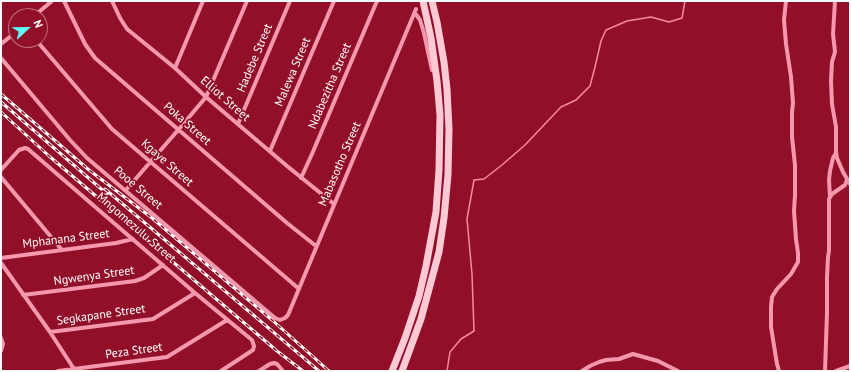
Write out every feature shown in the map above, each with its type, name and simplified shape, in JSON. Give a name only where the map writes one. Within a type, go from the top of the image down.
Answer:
[{"type":"main road","points":[[392,371],[419,296],[428,258],[436,212],[440,137],[437,81],[424,1]]},
{"type":"main road","points":[[402,371],[421,319],[439,252],[448,175],[449,129],[447,89],[444,62],[432,1]]},
{"type":"street","points":[[44,8],[52,1]]},
{"type":"street","name":"Poka Street","points":[[64,1],[85,44],[93,56],[316,246]]},
{"type":"street","name":"Elliot Street","points":[[112,1],[127,29],[175,68],[206,97],[301,178],[334,204]]},
{"type":"street","points":[[175,68],[203,1]]},
{"type":"street","points":[[126,190],[206,97],[247,1]]},
{"type":"street","name":"Hadebe Street","points":[[238,124],[290,1]]},
{"type":"street","name":"Malewa Street","points":[[270,151],[334,1]]},
{"type":"street","name":"Ndabezitha Street","points":[[301,178],[377,1]]},
{"type":"street","points":[[779,371],[771,327],[772,297],[777,289],[791,274],[798,262],[794,211],[795,172],[792,137],[793,103],[784,20],[786,1]]},
{"type":"street","points":[[835,1],[833,25],[835,52],[832,62],[831,81],[832,104],[836,127],[836,152],[839,163],[850,184]]},
{"type":"street","name":"Mabasotho Street","points":[[276,319],[282,320],[286,318],[416,11],[426,42],[432,70],[437,81]]},
{"type":"street","name":"Kgaye Street","points":[[43,48],[112,129],[298,288]]},
{"type":"street","name":"Pooe Street","points":[[1,58],[85,156],[276,319]]},
{"type":"street","name":"Mngomezulu Street","points":[[1,170],[19,150],[27,148],[195,293],[252,340],[254,348],[222,371]]},
{"type":"street","points":[[825,371],[828,313],[827,277],[829,251],[829,180],[833,158],[836,152]]},
{"type":"street","points":[[1,177],[62,250]]},
{"type":"street","points":[[830,198],[832,194],[845,185],[847,180]]},
{"type":"street","name":"Mphanana Street","points":[[1,258],[116,243],[133,239]]},
{"type":"street","points":[[1,263],[50,332],[74,369]]},
{"type":"street","name":"Ngwenya Street","points":[[23,295],[135,281],[144,278],[163,265]]},
{"type":"street","name":"Segkapane Street","points":[[50,332],[153,319],[195,293]]},
{"type":"street","name":"Peza Street","points":[[58,371],[167,357],[227,320]]},
{"type":"street","points":[[1,338],[3,343],[1,351]]},
{"type":"street","points":[[582,371],[599,362],[619,359],[633,354],[658,361],[678,371]]},
{"type":"street","points":[[259,371],[270,364],[276,364],[283,371]]},
{"type":"street","points":[[836,371],[850,366]]},
{"type":"waterway","points":[[447,371],[450,352],[461,339],[474,331],[472,274],[467,219],[474,180],[484,179],[502,165],[525,145],[561,107],[576,100],[590,86],[601,41],[606,30],[627,21],[651,17],[669,22],[682,18],[685,1]]},
{"type":"railway","points":[[1,94],[89,170],[152,218],[272,320],[329,371]]},
{"type":"railway","points":[[1,102],[107,194]]},
{"type":"railway","points":[[1,112],[49,156],[277,351],[303,371]]},
{"type":"railway","points":[[105,189],[319,371]]}]
